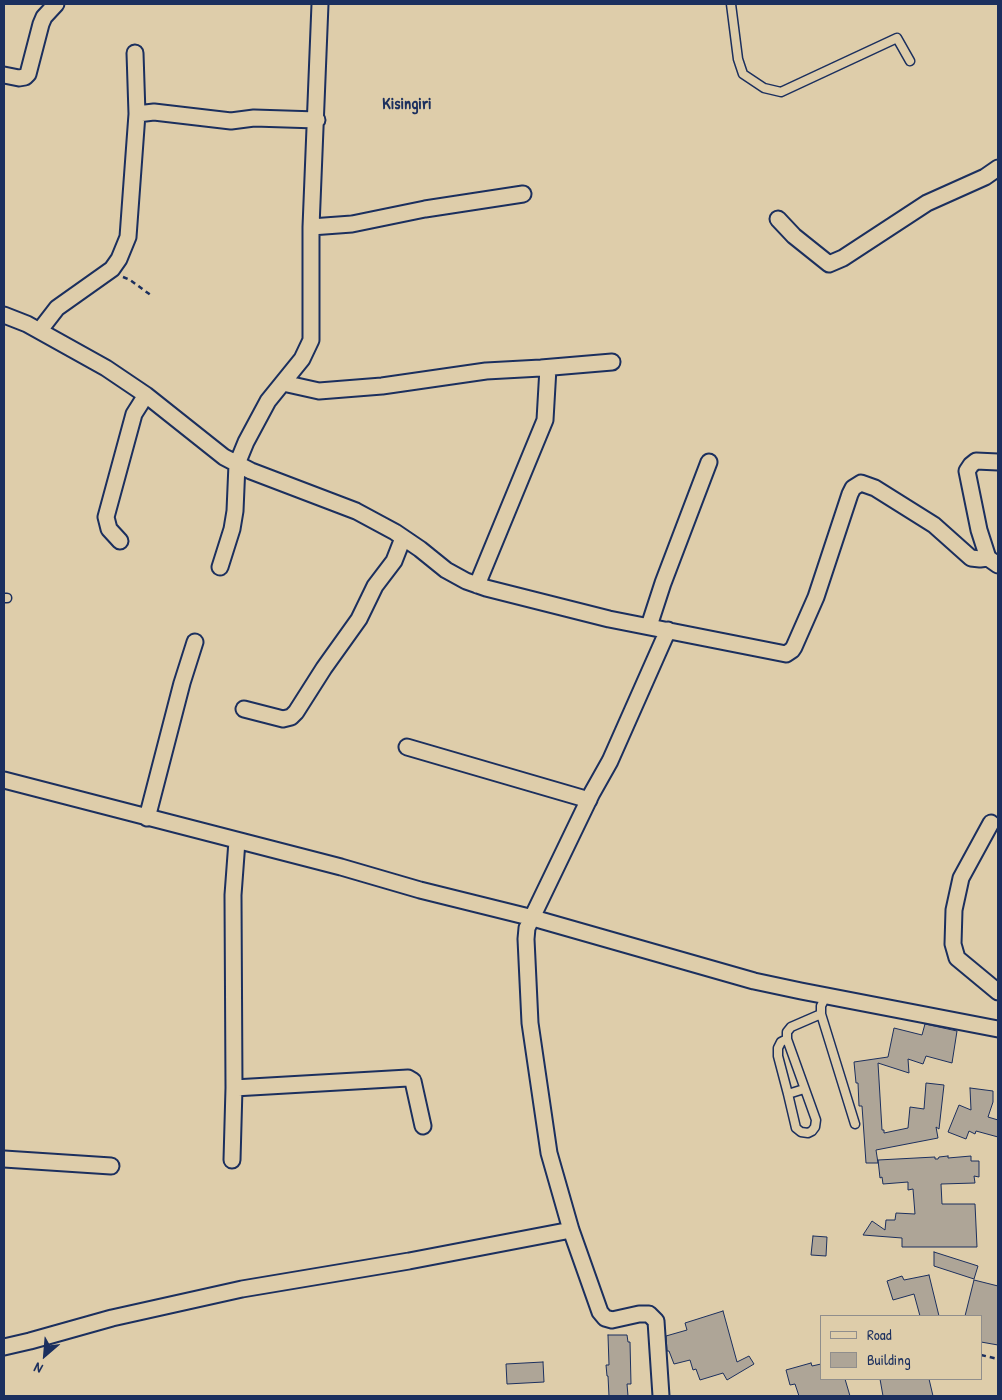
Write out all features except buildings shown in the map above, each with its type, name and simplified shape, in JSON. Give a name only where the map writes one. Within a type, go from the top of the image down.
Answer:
[{"type":"street","points":[[4,74],[19,78],[25,77],[28,74],[41,24],[44,17],[56,4]]},
{"type":"street","points":[[220,568],[232,529],[237,464],[246,442],[268,402],[302,359],[311,340],[311,227],[317,120],[320,4]]},
{"type":"street","points":[[40,330],[57,308],[112,269],[120,259],[128,237],[137,114],[135,53]]},
{"type":"street","points":[[137,114],[154,112],[231,121],[254,118],[317,120]]},
{"type":"street","points":[[778,219],[794,236],[829,264],[843,258],[927,203],[985,177],[998,168]]},
{"type":"street","points":[[311,227],[352,224],[425,209],[523,194]]},
{"type":"street","points":[[4,315],[40,330],[106,368],[146,395],[224,457],[251,471],[356,511],[403,538],[446,570],[466,581],[609,618],[786,654],[790,653],[816,597],[850,494],[853,488],[861,483],[875,488],[934,525],[971,558],[993,561]]},
{"type":"street","points":[[283,383],[319,391],[382,386],[486,371],[612,362]]},
{"type":"street","points":[[477,585],[545,420],[548,368]]},
{"type":"street","points":[[120,541],[109,529],[106,517],[134,414],[146,395]]},
{"type":"street","points":[[993,561],[979,530],[967,470],[976,461],[998,462]]},
{"type":"street","points":[[649,626],[663,583],[709,462]]},
{"type":"street","points":[[244,709],[283,719],[290,717],[296,712],[358,618],[375,586],[394,561],[403,538]]},
{"type":"street","points":[[661,1396],[656,1321],[649,1314],[639,1314],[612,1320],[605,1318],[600,1312],[571,1230],[549,1154],[532,1038],[526,939],[527,928],[589,800],[610,762],[668,630]]},
{"type":"street","points":[[147,818],[182,683],[195,642]]},
{"type":"street","points":[[407,747],[589,800]]},
{"type":"street","points":[[4,780],[533,918],[754,981],[998,1029]]},
{"type":"street","points":[[991,823],[961,878],[954,910],[953,944],[957,958],[998,992]]},
{"type":"street","points":[[232,1160],[234,896],[237,840]]},
{"type":"street","points":[[234,1088],[408,1078],[413,1081],[422,1126]]},
{"type":"street","points":[[4,1159],[111,1166]]},
{"type":"street","points":[[4,1347],[112,1318],[242,1289],[409,1261],[571,1230]]},
{"type":"lane","points":[[731,4],[738,59],[743,74],[764,88],[781,92],[897,38],[910,61]]},
{"type":"lane","points":[[826,996],[821,1006],[821,1014],[855,1124]]},
{"type":"lane","points":[[787,1039],[781,1042],[778,1048],[778,1056],[796,1128],[801,1132],[808,1133],[815,1127],[816,1120],[787,1039],[787,1032],[791,1027],[821,1014]]},
{"type":"lane","points":[[788,1094],[804,1089]]},
{"type":"path","points":[[99,277],[118,276],[130,280],[152,296]]},
{"type":"path","points":[[982,1355],[998,1358]]},
{"type":"district","name":"Kisingiri","points":[[407,105]]}]
